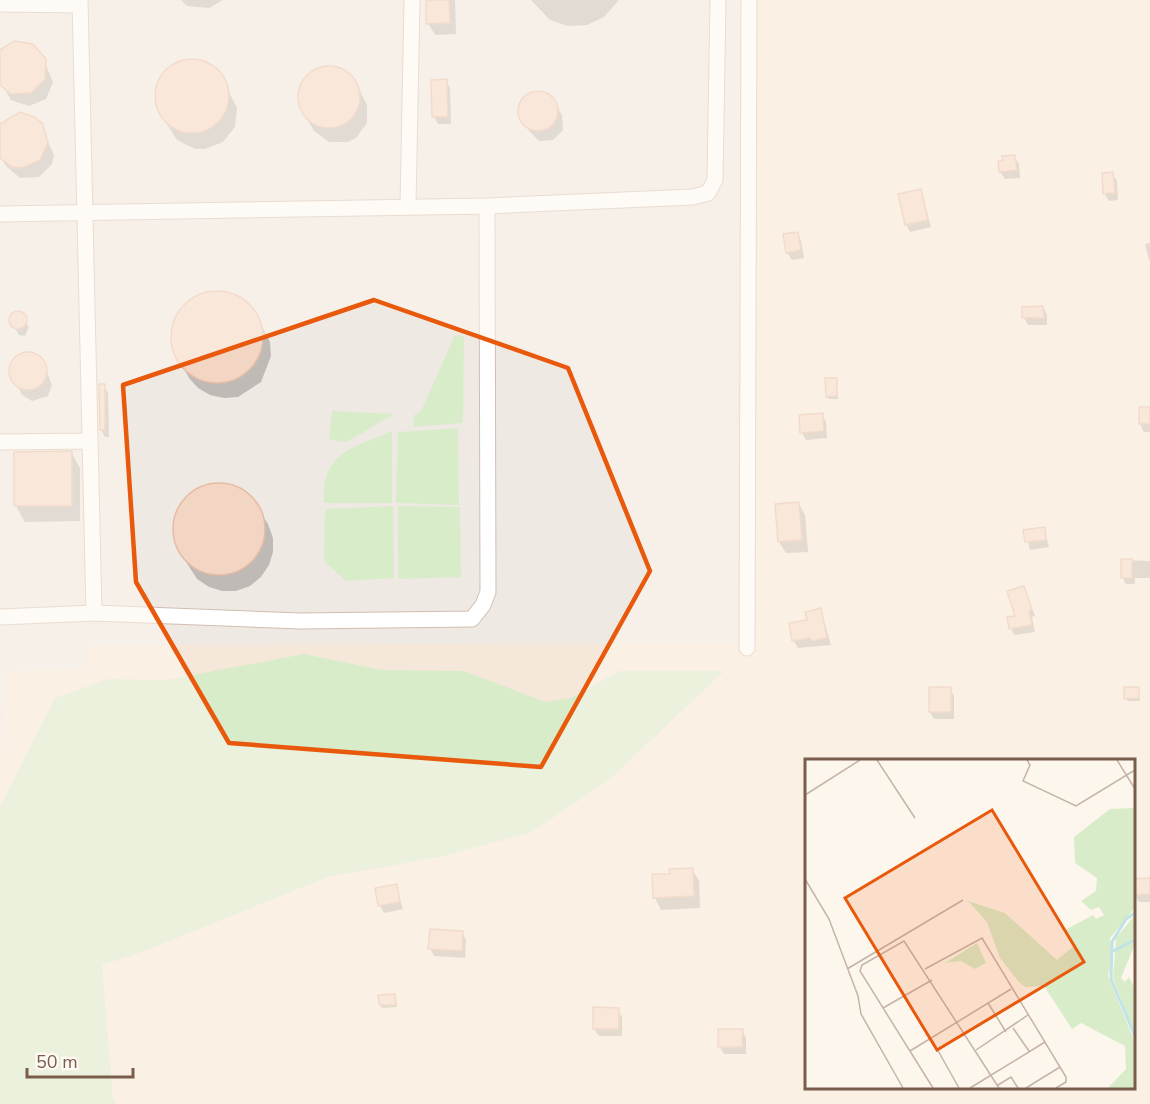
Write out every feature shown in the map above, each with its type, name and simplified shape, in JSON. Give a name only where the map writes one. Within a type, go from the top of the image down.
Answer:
[{"type":"street","points":[[408,206],[412,0]]},
{"type":"street","points":[[0,214],[487,206],[693,197],[708,193],[715,180],[718,0]]},
{"type":"street","points":[[747,648],[749,0]]},
{"type":"street","points":[[0,4],[80,3],[94,614]]},
{"type":"street","points":[[0,617],[94,614],[300,621],[472,618],[483,605],[488,592],[487,206]]},
{"type":"street","points":[[0,442],[89,441]]},
{"type":"highlighted area","points":[[374,300],[568,368],[650,571],[541,767],[229,743],[136,582],[123,385]]},
{"type":"shaded area","points":[[0,0],[1150,0],[1150,1104],[0,1104]]},
{"type":"shaded area","points":[[0,0],[736,0],[740,643],[89,645],[89,668],[6,672],[2,752],[0,752]]},
{"type":"green space","points":[[455,335],[464,337],[463,423],[414,427],[413,416],[421,411]]},
{"type":"green space","points":[[332,411],[394,414],[347,442],[329,440]]},
{"type":"green space","points":[[458,428],[459,505],[396,503],[398,432]]},
{"type":"green space","points":[[392,431],[392,503],[324,503],[324,486],[334,462],[353,448]]},
{"type":"green space","points":[[393,506],[394,578],[346,581],[324,561],[325,509]]},
{"type":"green space","points":[[398,506],[460,507],[461,577],[398,579]]},
{"type":"green space","points":[[304,654],[382,670],[464,671],[545,702],[571,698],[620,671],[724,671],[609,780],[532,832],[440,857],[328,877],[142,952],[102,965],[113,1099],[117,1104],[0,1104],[0,807],[55,698],[108,679],[166,680]]},
{"type":"building","points":[[426,0],[449,0],[450,23],[426,24]]},
{"type":"building","points":[[14,41],[33,44],[46,59],[45,79],[31,93],[11,94],[0,85],[0,50]]},
{"type":"building","points":[[192,59],[213,65],[223,75],[229,96],[223,117],[213,127],[192,133],[171,127],[161,117],[155,96],[161,75],[171,65]]},
{"type":"building","points":[[323,66],[335,66],[351,75],[358,85],[360,97],[358,109],[351,119],[335,128],[323,128],[312,123],[303,114],[298,103],[298,91],[303,80],[312,71]]},
{"type":"building","points":[[447,79],[448,117],[432,117],[431,80]]},
{"type":"building","points":[[538,91],[552,97],[558,111],[552,125],[538,131],[524,125],[518,111],[524,97]]},
{"type":"building","points":[[20,112],[42,123],[48,142],[40,160],[22,168],[12,167],[0,158],[0,124]]},
{"type":"building","points":[[1015,155],[1017,170],[999,172],[998,161],[1003,160],[1002,156]]},
{"type":"building","points":[[1113,172],[1115,193],[1103,194],[1102,173]]},
{"type":"building","points":[[921,189],[928,220],[905,225],[898,194]]},
{"type":"building","points":[[798,232],[801,250],[786,253],[783,234]]},
{"type":"building","points":[[217,291],[235,294],[250,304],[260,319],[263,337],[260,355],[250,370],[235,380],[217,383],[199,380],[184,370],[174,355],[171,337],[174,319],[184,304],[199,294]]},
{"type":"building","points":[[1043,306],[1044,318],[1022,318],[1022,307]]},
{"type":"building","points":[[18,311],[24,314],[27,320],[24,326],[18,329],[12,326],[9,320],[12,314]]},
{"type":"building","points":[[28,352],[41,358],[47,371],[41,384],[28,390],[15,384],[9,371],[15,358]]},
{"type":"building","points":[[825,378],[837,378],[837,396],[826,397]]},
{"type":"building","points":[[99,384],[105,384],[105,430],[100,430]]},
{"type":"building","points":[[1139,407],[1150,407],[1150,424],[1139,424]]},
{"type":"building","points":[[823,413],[824,431],[800,433],[799,415]]},
{"type":"building","points":[[72,451],[72,506],[14,506],[14,452]]},
{"type":"building","points":[[219,483],[237,486],[252,496],[262,511],[265,529],[262,547],[252,562],[237,572],[219,575],[201,572],[186,562],[176,547],[173,529],[176,511],[186,496],[201,486]]},
{"type":"building","points":[[799,502],[802,540],[778,542],[775,504]]},
{"type":"building","points":[[1045,527],[1046,540],[1025,542],[1023,530]]},
{"type":"building","points":[[1121,559],[1132,559],[1132,578],[1121,578]]},
{"type":"building","points":[[1024,586],[1032,610],[1029,611],[1032,625],[1009,629],[1007,617],[1015,616],[1007,591]]},
{"type":"building","points":[[821,608],[827,638],[792,641],[789,623],[807,620],[805,612]]},
{"type":"building","points":[[929,687],[951,687],[951,712],[929,712]]},
{"type":"building","points":[[1124,687],[1139,687],[1139,698],[1124,699]]},
{"type":"building","points":[[693,868],[694,896],[653,898],[652,874],[670,874],[669,869]]},
{"type":"building","points":[[1150,878],[1150,894],[1135,895],[1135,879]]},
{"type":"building","points":[[397,884],[400,902],[378,906],[375,888]]},
{"type":"building","points":[[430,929],[463,931],[462,951],[428,949]]},
{"type":"building","points":[[395,994],[396,1005],[379,1005],[378,995]]},
{"type":"building","points":[[593,1007],[619,1008],[619,1029],[593,1029]]},
{"type":"building","points":[[718,1029],[743,1029],[742,1047],[718,1047]]}]
